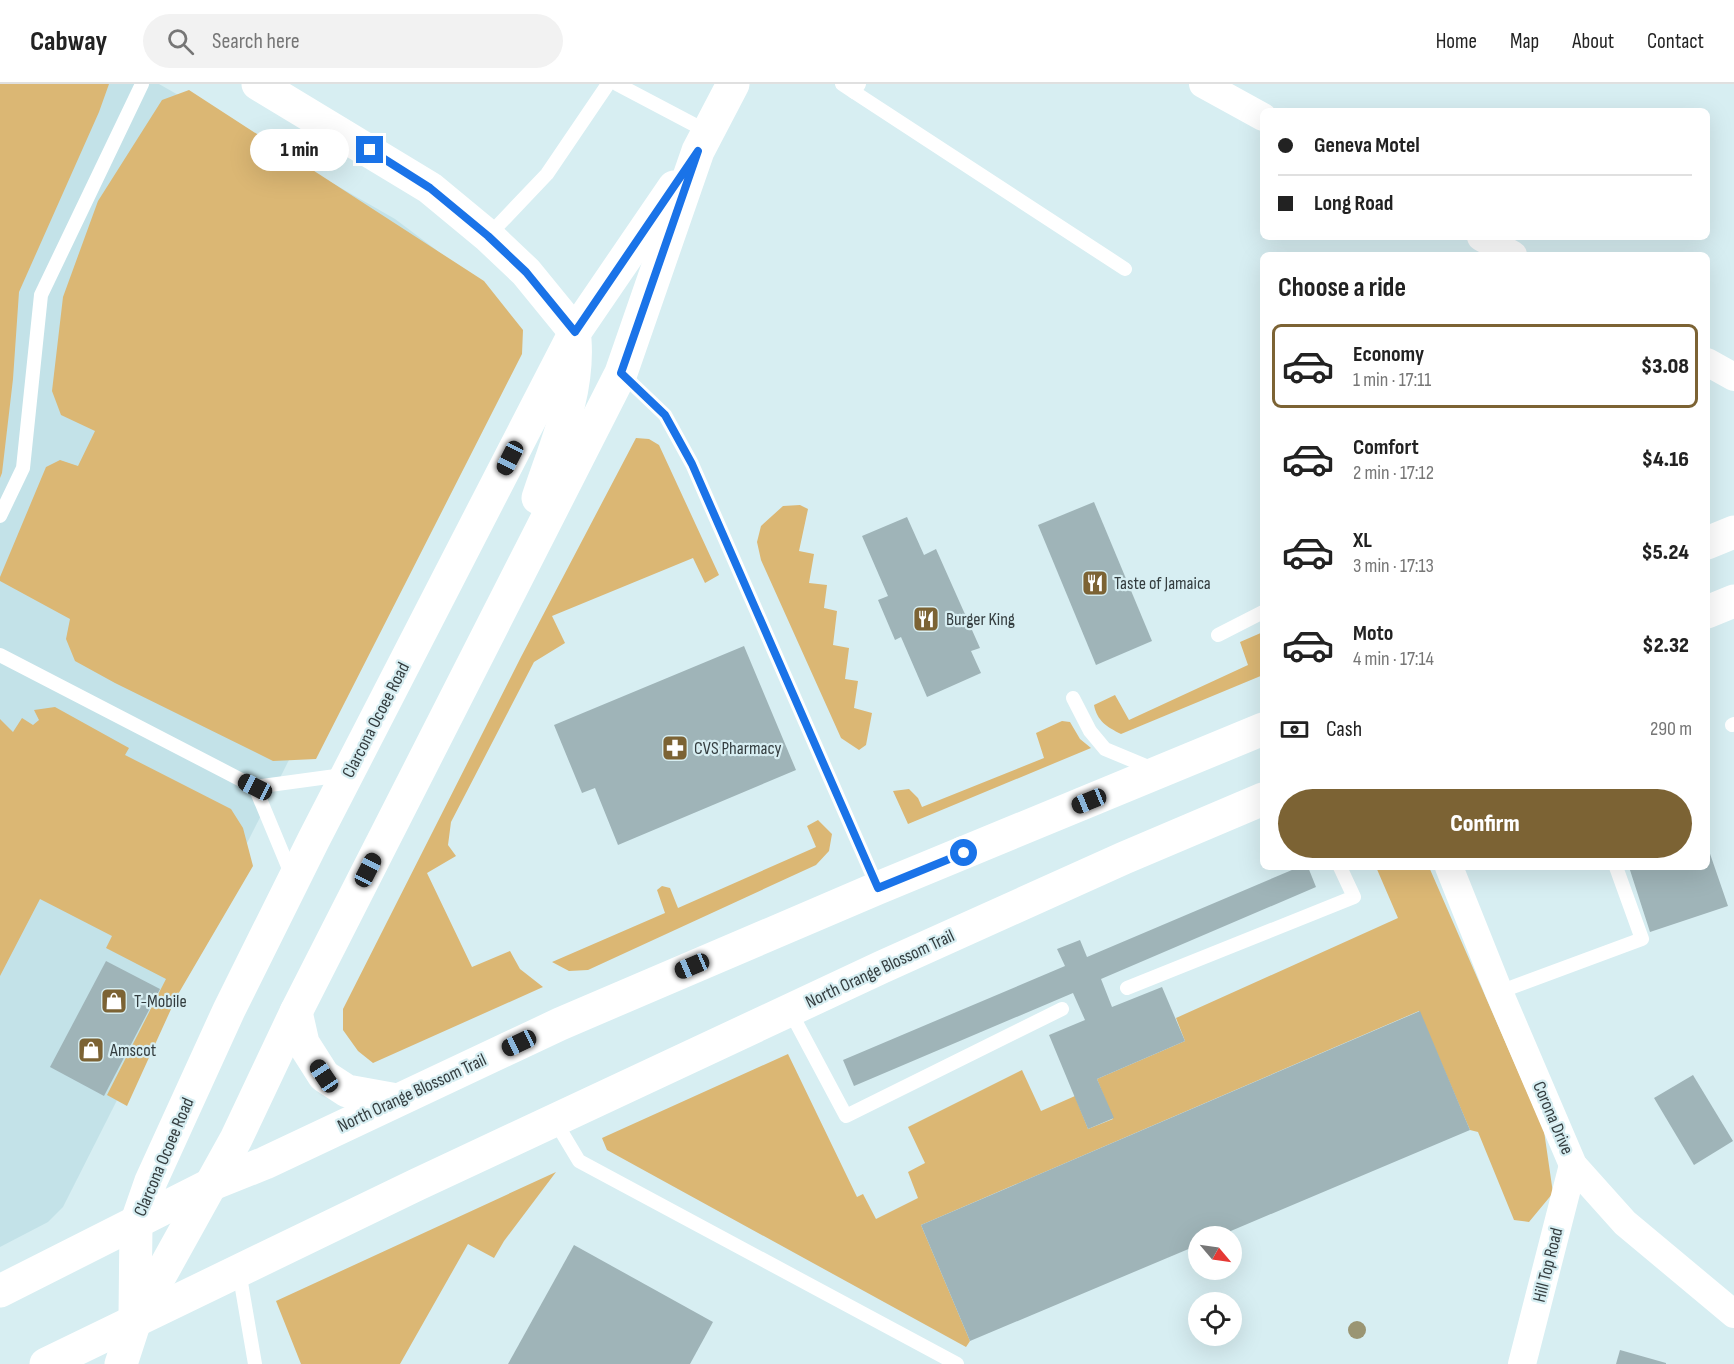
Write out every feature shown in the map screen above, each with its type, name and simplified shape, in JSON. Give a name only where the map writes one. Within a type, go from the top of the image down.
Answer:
[{"type":"main road","points":[[258,84],[430,188],[488,236],[526,272],[575,332],[577,360],[573,393],[506,598]]},
{"type":"main road","name":"Clarcona Ocoee Road","points":[[135,1321],[136,1224],[151,1181],[229,1010],[575,332],[703,141],[733,84]]},
{"type":"main road","name":"Clarcona Ocoee Road","points":[[121,1364],[135,1321],[236,1138],[296,1012],[621,373],[703,141]]},
{"type":"main road","points":[[1710,542],[1734,532]]},
{"type":"main road","points":[[1710,611],[1734,601]]},
{"type":"main road","name":"North Orange Blossom Trail","points":[[0,1291],[210,1185],[265,1163],[560,1024],[878,888],[1260,730]]},
{"type":"main road","name":"North Orange Blossom Trail","points":[[46,1364],[239,1269],[882,967],[1124,858],[1260,800]]},
{"type":"main road","points":[[296,1012],[303,1043],[324,1076],[347,1091],[397,1100]]},
{"type":"street","points":[[1203,84],[1260,115]]},
{"type":"street","points":[[1486,240],[1508,252]]},
{"type":"street","points":[[1710,364],[1734,377]]},
{"type":"street","name":"Corona Drive","points":[[1450,870],[1499,992],[1573,1165],[1625,1223],[1734,1314]]},
{"type":"street","name":"Hill Top Road","points":[[1522,1364],[1573,1165]]},
{"type":"lane","points":[[0,516],[23,468],[41,295],[142,84]]},
{"type":"lane","points":[[488,236],[547,174],[608,84]]},
{"type":"lane","points":[[617,84],[703,141]]},
{"type":"lane","points":[[842,84],[857,88],[1125,269]]},
{"type":"lane","points":[[621,373],[665,415],[692,464],[878,888]]},
{"type":"lane","points":[[1218,634],[1260,613]]},
{"type":"lane","points":[[0,655],[255,787],[348,775]]},
{"type":"lane","points":[[1073,698],[1090,731],[1106,749],[1161,772]]},
{"type":"lane","points":[[255,787],[294,880]]},
{"type":"lane","points":[[1127,988],[1354,897],[1341,870]]},
{"type":"lane","points":[[1499,992],[1642,939],[1617,870]]},
{"type":"lane","points":[[790,1011],[846,1116],[1062,1009]]},
{"type":"lane","points":[[555,1121],[579,1161],[957,1364]]},
{"type":"lane","points":[[239,1269],[255,1364]]},
{"type":"shaded area","points":[[0,84],[159,84],[395,219],[435,249],[469,281],[291,756],[63,1207],[48,1222],[0,1247]]},
{"type":"shaded area","points":[[0,84],[109,84],[99,112],[19,292],[13,379],[0,478]]},
{"type":"shaded area","points":[[189,90],[484,281],[523,330],[522,354],[316,759],[273,761],[75,661],[66,639],[70,619],[0,581],[46,467],[60,460],[78,466],[95,431],[61,415],[52,391],[63,297],[98,201],[162,100]]},
{"type":"shaded area","points":[[636,438],[649,439],[659,445],[719,575],[705,583],[693,558],[552,616],[565,643],[534,662],[451,822],[448,845],[456,856],[427,873],[472,967],[510,951],[520,969],[543,987],[373,1063],[358,1051],[343,1030],[343,1009],[521,657]]},
{"type":"shaded area","points":[[800,505],[808,509],[799,551],[814,554],[809,583],[827,585],[824,608],[837,611],[833,645],[849,648],[845,679],[858,681],[854,708],[872,713],[866,745],[859,750],[841,738],[761,560],[757,542],[761,526],[783,506]]},
{"type":"shaded area","points":[[1260,633],[1260,676],[1121,734],[1100,719],[1094,705],[1115,695],[1129,720],[1248,665],[1240,642]]},
{"type":"shaded area","points":[[55,707],[129,748],[125,755],[231,809],[243,828],[253,866],[177,996],[127,1106],[107,1095],[166,979],[106,948],[112,936],[40,899],[0,976],[0,719],[13,732],[22,718],[33,725],[39,720],[34,710]]},
{"type":"shaded area","points":[[1062,721],[1070,722],[1080,739],[1091,748],[908,824],[893,791],[909,789],[918,798],[922,807],[1044,758],[1036,733]]},
{"type":"shaded area","points":[[818,820],[832,834],[829,851],[816,865],[588,970],[569,971],[552,962],[665,913],[657,890],[662,886],[670,888],[678,908],[816,847],[807,826]]},
{"type":"shaded area","points":[[1377,870],[1430,870],[1544,1131],[1553,1193],[1529,1222],[1514,1220],[1478,1132],[1470,1130],[1419,1011],[921,1225],[970,1341],[966,1347],[607,1150],[602,1138],[788,1054],[857,1197],[863,1194],[876,1219],[918,1198],[908,1172],[925,1163],[908,1127],[1022,1070],[1041,1111],[1075,1096],[1088,1129],[1113,1119],[1097,1079],[1185,1041],[1176,1018],[1398,918]]},
{"type":"shaded area","points":[[556,1172],[504,1241],[494,1258],[468,1244],[400,1364],[301,1364],[276,1301]]},
{"type":"building","name":"Taste of Jamaica","points":[[1094,502],[1152,641],[1096,665],[1038,525]]},
{"type":"building","name":"Burger King","points":[[907,517],[924,555],[936,549],[980,648],[971,651],[981,673],[927,697],[901,637],[895,640],[878,600],[888,596],[862,536]]},
{"type":"building","name":"CVS Pharmacy","points":[[744,646],[796,770],[618,845],[595,788],[582,793],[554,725]]},
{"type":"building","points":[[1710,854],[1728,906],[1650,932],[1630,870],[1710,870]]},
{"type":"building","points":[[1292,870],[1309,870],[1316,887],[1101,979],[1112,1007],[1162,987],[1185,1041],[1097,1079],[1114,1118],[1088,1129],[1049,1035],[1085,1020],[1073,993],[854,1086],[843,1060],[1065,966],[1057,949],[1080,940],[1087,957]]},
{"type":"building","points":[[106,961],[160,989],[104,1096],[50,1067]]},
{"type":"building","points":[[1420,1011],[1470,1130],[1242,1226],[1188,1226],[1188,1249],[970,1341],[921,1225]]},
{"type":"building","points":[[1693,1075],[1733,1141],[1694,1165],[1654,1098]]},
{"type":"building","points":[[574,1245],[713,1322],[690,1364],[508,1364]]},
{"type":"building","points":[[1620,1350],[1666,1363],[1666,1364],[1616,1364]]},
{"type":"place","name":"Taste of Jamaica","points":[[1095,583]]},
{"type":"place","name":"Burger King","points":[[926,619]]},
{"type":"place","name":"CVS Pharmacy","points":[[675,748]]},
{"type":"place","name":"T-Mobile","points":[[114,1001]]},
{"type":"place","name":"Amscot","points":[[91,1050]]},
{"type":"route","points":[[370,150],[430,188],[488,236],[526,272],[575,332],[698,151],[621,373],[665,415],[692,464],[878,888],[964,853]]}]
